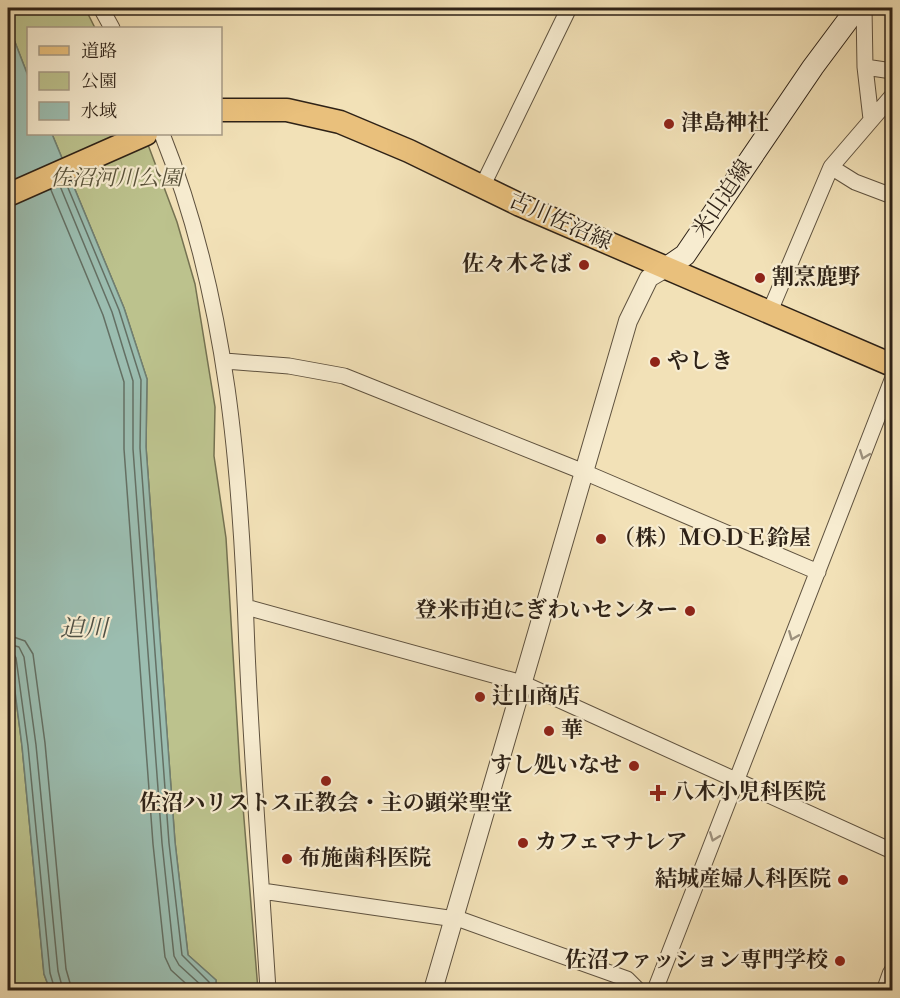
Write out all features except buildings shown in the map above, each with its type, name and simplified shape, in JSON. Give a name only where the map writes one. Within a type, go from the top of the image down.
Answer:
[{"type":"main road","name":"米山迫線","points":[[666,268],[685,255],[813,67],[857,8]]},
{"type":"main road","name":"古川佐沼線","points":[[222,110],[258,108],[287,110],[340,122],[409,151],[482,187],[892,365]]},
{"type":"main road","points":[[8,195],[144,135]]},
{"type":"street","points":[[101,8],[111,27]]},
{"type":"street","points":[[482,187],[569,8]]},
{"type":"street","points":[[864,8],[865,67],[871,119]]},
{"type":"street","points":[[865,67],[892,71]]},
{"type":"street","points":[[770,311],[831,167],[892,96]]},
{"type":"street","points":[[162,135],[205,266],[225,361],[246,608],[268,990]]},
{"type":"street","points":[[831,167],[855,182],[892,196]]},
{"type":"street","points":[[433,990],[636,302],[650,278],[666,268]]},
{"type":"street","points":[[225,361],[289,366],[344,376],[584,472],[818,573]]},
{"type":"street","points":[[655,990],[892,380]]},
{"type":"street","points":[[246,608],[522,683],[892,851]]},
{"type":"street","points":[[262,891],[454,920],[627,980],[638,990]]},
{"type":"street","points":[[886,990],[892,974]]},
{"type":"green space","points":[[8,8],[85,8],[94,27],[27,27],[27,73],[8,24]]},
{"type":"green space","name":"佐沼河川公園","points":[[52,135],[144,135],[177,222],[195,284],[215,407],[214,456],[226,538],[240,770],[258,990],[216,990],[216,980],[188,955],[175,842],[146,447],[147,379],[124,308]]},
{"type":"green space","points":[[8,637],[22,746],[44,974],[50,990],[13,990],[8,934]]},
{"type":"water","name":"迫川","points":[[8,24],[27,73],[27,135],[52,135],[124,308],[147,379],[146,447],[175,842],[188,955],[216,980],[216,990],[50,990],[44,974],[22,746],[8,637]]},
{"type":"place","name":"津島神社","points":[[669,124]]},
{"type":"place","name":"佐々木そば","points":[[584,265]]},
{"type":"place","name":"割烹鹿野","points":[[760,278]]},
{"type":"place","name":"やしき","points":[[655,362]]},
{"type":"place","name":"（株）ＭＯＤＥ鈴屋","points":[[601,539]]},
{"type":"place","name":"登米市迫にぎわいセンター","points":[[690,611]]},
{"type":"place","name":"辻山商店","points":[[480,697]]},
{"type":"place","name":"華","points":[[549,731]]},
{"type":"place","name":"すし処いなせ","points":[[634,766]]},
{"type":"place","name":"佐沼ハリストス正教会・主の顕栄聖堂","points":[[326,781]]},
{"type":"place","name":"八木小児科医院","points":[[658,793]]},
{"type":"place","name":"カフェマナレア","points":[[523,843]]},
{"type":"place","name":"布施歯科医院","points":[[287,859]]},
{"type":"place","name":"結城産婦人科医院","points":[[843,880]]},
{"type":"place","name":"佐沼ファッション専門学校","points":[[840,961]]}]
